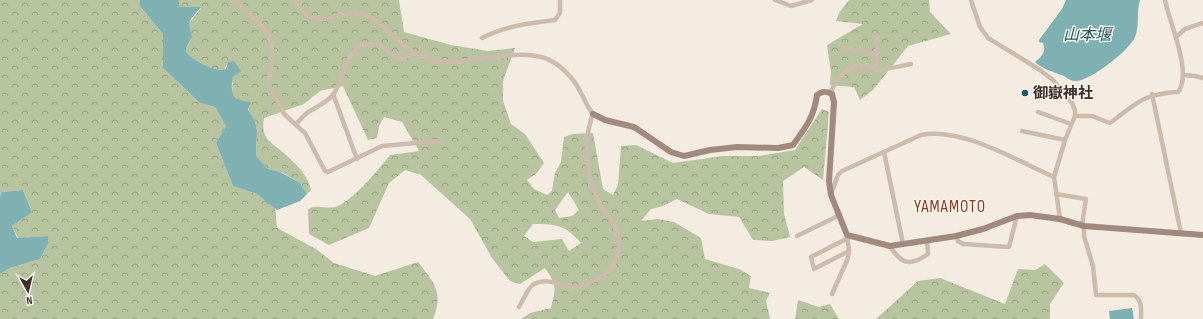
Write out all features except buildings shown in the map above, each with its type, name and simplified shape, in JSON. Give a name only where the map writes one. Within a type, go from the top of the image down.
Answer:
[{"type":"street","points":[[236,0],[240,6],[260,23],[265,31],[271,44],[273,56],[273,67],[268,83],[284,114],[296,124],[308,138],[325,171],[328,172],[382,146],[439,141]]},
{"type":"street","points":[[297,0],[299,7],[308,17],[317,21],[357,12],[371,18],[384,26],[396,40],[414,53],[430,59],[453,61],[511,55],[542,57],[553,63],[568,76],[582,93],[587,107],[593,114],[605,120],[634,127],[671,152],[684,156],[710,150],[737,147],[778,148],[793,145],[811,120],[817,95],[820,92],[830,93]]},
{"type":"street","points":[[482,38],[494,31],[519,24],[555,20],[560,13],[560,0]]},
{"type":"street","points":[[775,0],[791,6],[810,0]]},
{"type":"street","points":[[971,0],[983,32],[1053,80],[1072,103],[1076,116],[1064,140],[1054,177],[1060,219]]},
{"type":"street","points":[[1076,116],[1092,116],[1110,124],[1138,102],[1152,94],[1178,92],[1181,88],[1183,75],[1180,46],[1172,31],[1165,0]]},
{"type":"street","points":[[1176,37],[1185,29],[1203,23]]},
{"type":"street","points":[[876,69],[878,36]]},
{"type":"street","points":[[296,124],[306,113],[326,101],[333,94],[342,71],[355,51],[362,44],[378,44],[400,59],[414,53]]},
{"type":"street","points":[[843,48],[877,54]]},
{"type":"street","points":[[830,93],[839,78],[853,68],[859,66],[887,69],[911,64]]},
{"type":"street","points":[[1183,75],[1203,78]]},
{"type":"street","points":[[830,93],[832,94],[834,102],[829,181],[831,195],[840,215],[847,237],[849,250],[848,258],[832,294]]},
{"type":"street","points":[[333,94],[357,159]]},
{"type":"street","points":[[1152,94],[1181,233]]},
{"type":"street","points":[[1038,112],[1071,124]]},
{"type":"street","points":[[519,307],[532,286],[535,284],[554,281],[576,287],[580,286],[599,278],[617,261],[620,248],[613,223],[603,209],[588,171],[588,128],[593,114]]},
{"type":"street","points":[[1022,131],[1064,140]]},
{"type":"street","points":[[831,195],[838,175],[842,171],[921,135],[928,134],[962,138],[1000,152],[1054,177]]},
{"type":"street","points":[[884,152],[903,244]]},
{"type":"street","points":[[1056,194],[1086,199],[1083,225],[1084,236],[1093,266],[1096,295],[1134,295],[1139,298],[1142,306],[1141,319]]},
{"type":"street","points":[[798,236],[840,215]]},
{"type":"street","points":[[849,250],[814,269],[811,257],[847,237],[890,246],[956,236],[1017,216],[1030,215],[1060,219],[1083,225],[1203,235]]},
{"type":"street","points":[[956,236],[958,241],[963,244],[1010,247],[1017,216]]},
{"type":"street","points":[[890,246],[901,259],[907,262],[914,262],[928,254],[927,240]]},
{"type":"green space","points":[[0,0],[140,0],[139,5],[163,34],[163,68],[200,103],[215,107],[226,126],[216,143],[233,186],[257,194],[275,206],[277,228],[316,249],[334,263],[375,276],[418,262],[436,288],[438,302],[433,319],[0,319],[0,274],[10,268],[40,259],[48,244],[48,236],[18,238],[12,226],[32,211],[23,190],[2,192],[0,196]]},
{"type":"green space","points":[[179,0],[399,0],[404,32],[451,45],[488,51],[515,48],[503,81],[503,101],[511,124],[525,134],[544,163],[537,173],[527,180],[534,189],[547,195],[552,191],[555,173],[561,162],[564,137],[573,134],[593,133],[603,189],[613,195],[618,185],[621,146],[636,145],[673,163],[723,156],[759,156],[795,150],[822,109],[829,112],[823,180],[804,167],[783,181],[784,214],[790,237],[772,241],[753,240],[739,217],[709,214],[677,199],[663,206],[651,209],[641,221],[658,219],[674,222],[701,238],[705,259],[739,269],[751,276],[749,288],[770,293],[766,301],[770,319],[521,319],[530,313],[551,308],[554,296],[554,287],[552,279],[545,268],[520,284],[510,281],[492,258],[470,219],[421,175],[405,170],[389,183],[369,228],[329,245],[309,234],[308,209],[315,207],[335,207],[342,204],[365,184],[390,155],[419,151],[402,122],[384,117],[379,126],[377,138],[368,140],[343,86],[320,91],[304,104],[264,118],[263,126],[266,136],[272,144],[294,162],[308,180],[311,190],[307,194],[300,183],[283,173],[268,169],[256,156],[257,131],[255,121],[248,113],[250,102],[240,102],[232,94],[233,77],[239,68],[235,64],[226,65],[224,71],[219,71],[198,62],[189,56],[186,52],[186,48],[191,39],[188,29],[189,23],[201,8],[179,6]],"holes":[[[568,192],[579,210],[572,216],[559,218],[555,210]],[[533,224],[555,225],[570,232],[581,243],[569,251],[562,239],[533,242],[524,236]]]},
{"type":"green space","points":[[849,0],[929,0],[930,12],[951,34],[908,46],[873,90],[860,100],[854,87],[830,85],[831,73],[827,45],[863,24],[836,21],[839,13]]},
{"type":"green space","points":[[1045,264],[1064,283],[1050,304],[1050,319],[876,319],[918,281],[940,278],[1005,304],[1018,269],[1035,270]]},
{"type":"green space","points":[[798,300],[819,307],[830,304],[839,319],[795,319]]},
{"type":"water","points":[[140,0],[179,0],[179,6],[181,7],[201,7],[189,24],[192,37],[186,48],[186,52],[199,62],[217,70],[226,69],[228,62],[234,61],[241,71],[233,77],[232,92],[236,98],[251,102],[248,110],[255,121],[257,131],[256,156],[268,169],[280,172],[300,183],[307,194],[300,201],[277,210],[257,194],[233,186],[216,143],[226,126],[215,107],[200,103],[163,68],[163,34],[139,5]]},
{"type":"water","name":"山本堰","points":[[1066,0],[1140,0],[1138,9],[1138,23],[1132,43],[1118,57],[1099,71],[1081,80],[1075,81],[1044,68],[1035,62],[1044,52],[1043,43],[1039,42],[1039,40],[1062,9]]},
{"type":"water","points":[[23,190],[32,212],[12,226],[17,238],[48,236],[48,244],[40,259],[10,268],[0,274],[0,196],[2,192]]},
{"type":"water","points":[[1132,308],[1134,319],[1110,319],[1109,311]]},
{"type":"place","name":"御嶽神社","points":[[1025,93]]},
{"type":"district","name":"YAMAMOTO","points":[[950,207]]}]
